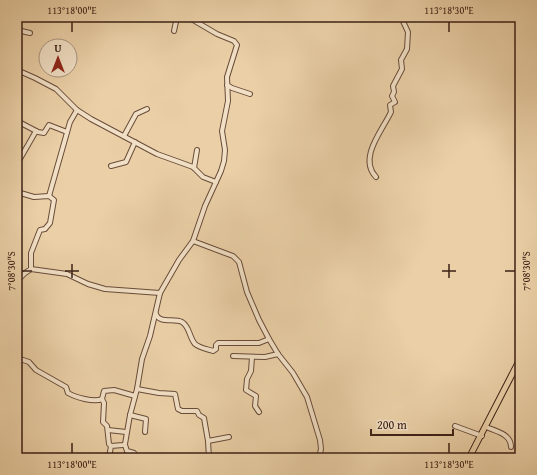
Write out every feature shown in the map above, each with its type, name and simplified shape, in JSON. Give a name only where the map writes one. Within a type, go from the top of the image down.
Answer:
[{"type":"main road","points":[[470,458],[520,359]]},
{"type":"street","points":[[174,30],[177,17]]},
{"type":"street","points":[[139,458],[134,453],[127,451],[125,445],[126,432],[160,293],[179,260],[193,241],[205,206],[221,171],[225,156],[222,131],[228,101],[228,74],[236,51],[236,42],[217,34],[188,17]]},
{"type":"street","points":[[376,177],[370,170],[369,156],[390,112],[390,105],[395,103],[392,96],[394,92],[393,86],[402,69],[401,60],[407,47],[408,32],[401,17]]},
{"type":"street","points":[[17,30],[30,33]]},
{"type":"street","points":[[17,70],[56,89],[77,110],[91,119],[157,154],[194,168],[203,177],[216,182]]},
{"type":"street","points":[[227,85],[250,94]]},
{"type":"street","points":[[124,136],[136,114],[147,109]]},
{"type":"street","points":[[49,196],[70,122],[77,110]]},
{"type":"street","points":[[17,121],[36,131],[44,132],[49,125],[67,132]]},
{"type":"street","points":[[17,164],[36,131]]},
{"type":"street","points":[[111,166],[126,162],[135,142]]},
{"type":"street","points":[[194,168],[197,150]]},
{"type":"street","points":[[17,192],[34,197],[49,196],[54,200],[51,222],[45,229],[40,231],[31,253],[31,270]]},
{"type":"street","points":[[193,241],[230,255],[238,260],[249,296],[269,339],[278,354],[293,373],[307,397],[320,440],[321,449],[319,458]]},
{"type":"street","points":[[17,281],[25,273],[31,270],[67,274],[88,284],[105,289],[160,293]]},
{"type":"street","points":[[156,313],[157,317],[160,319],[184,323],[196,344],[213,351],[216,349],[216,345],[218,343],[259,343],[269,339]]},
{"type":"street","points":[[233,356],[265,357],[278,354]]},
{"type":"street","points":[[252,357],[251,371],[247,379],[246,390],[256,396],[256,406],[259,412]]},
{"type":"street","points":[[17,358],[28,362],[36,370],[66,387],[68,393],[72,396],[97,401],[102,399]]},
{"type":"street","points":[[137,389],[175,394],[178,409],[182,411],[197,411],[199,415],[204,418],[209,458]]},
{"type":"street","points":[[110,458],[111,446],[109,444],[107,424],[103,422],[103,391],[114,390],[135,396]]},
{"type":"street","points":[[130,415],[146,419],[145,432]]},
{"type":"street","points":[[455,426],[482,436]]},
{"type":"street","points":[[486,427],[507,437],[511,442],[511,447]]},
{"type":"street","points":[[108,430],[126,432]]},
{"type":"street","points":[[208,441],[229,437]]},
{"type":"street","points":[[111,446],[125,445]]}]
